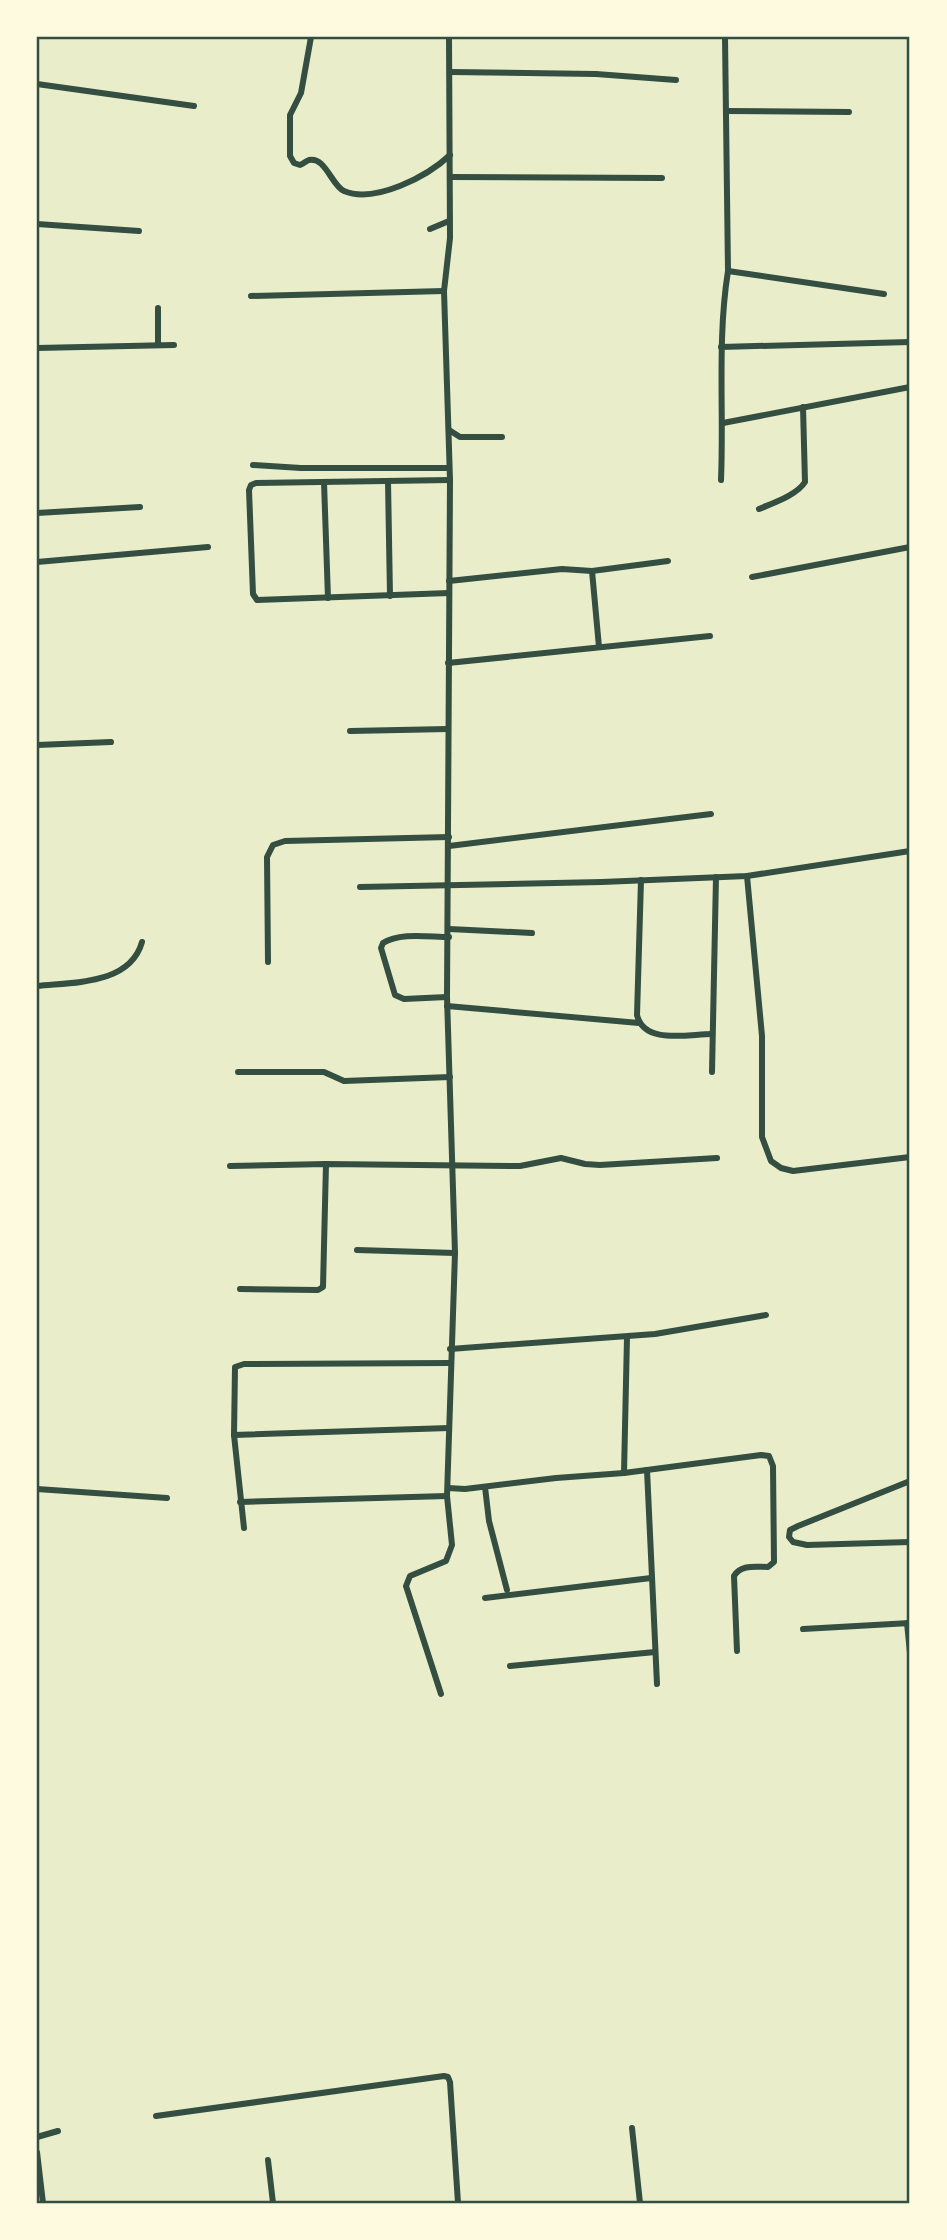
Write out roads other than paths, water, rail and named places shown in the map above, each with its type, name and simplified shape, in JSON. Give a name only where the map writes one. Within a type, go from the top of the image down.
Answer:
[{"type":"street","points":[[312,37],[301,93],[290,115],[290,156],[294,163],[300,165],[317,160],[341,190],[362,194],[398,186],[425,175],[450,155]]},
{"type":"street","points":[[441,1694],[406,1587],[410,1576],[442,1563],[452,1545],[447,1492],[454,1252],[447,1006],[450,480],[444,291],[450,238],[449,37]]},
{"type":"street","points":[[721,480],[721,347],[723,299],[728,271],[725,37]]},
{"type":"street","points":[[450,72],[596,74],[676,80]]},
{"type":"street","points":[[37,84],[194,106]]},
{"type":"street","points":[[726,111],[849,112]]},
{"type":"street","points":[[450,177],[662,178]]},
{"type":"street","points":[[430,229],[449,221]]},
{"type":"street","points":[[37,224],[139,231]]},
{"type":"street","points":[[728,271],[884,294]]},
{"type":"street","points":[[251,296],[444,291]]},
{"type":"street","points":[[158,308],[158,345]]},
{"type":"street","points":[[721,347],[910,342]]},
{"type":"street","points":[[37,348],[174,345]]},
{"type":"street","points":[[723,423],[910,387]]},
{"type":"street","points":[[758,509],[803,486],[803,407]]},
{"type":"street","points":[[449,430],[460,437],[502,438]]},
{"type":"street","points":[[253,465],[301,468],[449,468]]},
{"type":"street","points":[[449,593],[260,601],[253,594],[250,487],[257,483],[450,480]]},
{"type":"street","points":[[388,481],[390,596]]},
{"type":"street","points":[[324,482],[328,598]]},
{"type":"street","points":[[37,513],[140,507]]},
{"type":"street","points":[[37,562],[208,547]]},
{"type":"street","points":[[752,577],[910,547]]},
{"type":"street","points":[[449,581],[562,569],[592,571],[668,561]]},
{"type":"street","points":[[592,571],[599,647]]},
{"type":"street","points":[[448,663],[710,636]]},
{"type":"street","points":[[350,731],[448,729]]},
{"type":"street","points":[[37,745],[111,742]]},
{"type":"street","points":[[449,846],[710,814]]},
{"type":"street","points":[[268,962],[267,857],[273,845],[285,841],[449,837]]},
{"type":"street","points":[[360,887],[747,876],[910,851]]},
{"type":"street","points":[[747,876],[762,1036],[762,1137],[771,1161],[781,1168],[793,1171],[910,1157]]},
{"type":"street","points":[[712,1072],[716,877]]},
{"type":"street","points":[[641,880],[637,1015],[639,1023],[643,1029],[654,1035],[712,1034]]},
{"type":"street","points":[[447,997],[404,999],[395,995],[381,948],[383,943],[388,939],[449,933],[532,933]]},
{"type":"street","points":[[37,986],[110,976],[134,959],[142,942]]},
{"type":"street","points":[[447,1006],[639,1023]]},
{"type":"street","points":[[238,1072],[324,1072],[344,1081],[450,1077]]},
{"type":"street","points":[[230,1166],[520,1166],[561,1158],[600,1165],[717,1158]]},
{"type":"street","points":[[240,1289],[318,1290],[323,1287],[326,1164]]},
{"type":"street","points":[[357,1250],[454,1252]]},
{"type":"street","points":[[450,1349],[627,1337],[681,1331],[766,1315]]},
{"type":"street","points":[[624,1473],[627,1337]]},
{"type":"street","points":[[244,1528],[234,1435],[233,1371],[239,1365],[450,1363]]},
{"type":"street","points":[[234,1435],[449,1428]]},
{"type":"street","points":[[240,1503],[447,1492],[769,1456],[772,1460],[774,1562],[768,1567],[743,1567],[734,1576],[737,1651]]},
{"type":"street","points":[[647,1470],[657,1684]]},
{"type":"street","points":[[910,1481],[798,1526],[790,1530],[789,1537],[793,1542],[807,1545],[910,1542]]},
{"type":"street","points":[[485,1487],[489,1521],[507,1590]]},
{"type":"street","points":[[37,1489],[167,1497]]},
{"type":"street","points":[[485,1598],[651,1578]]},
{"type":"street","points":[[803,1629],[909,1623],[910,1653]]},
{"type":"street","points":[[510,1665],[655,1652]]},
{"type":"street","points":[[156,2116],[448,2077],[458,2203]]},
{"type":"street","points":[[632,2129],[640,2203]]},
{"type":"street","points":[[37,2137],[58,2131]]},
{"type":"street","points":[[37,2152],[43,2203]]},
{"type":"street","points":[[268,2160],[273,2203]]}]
